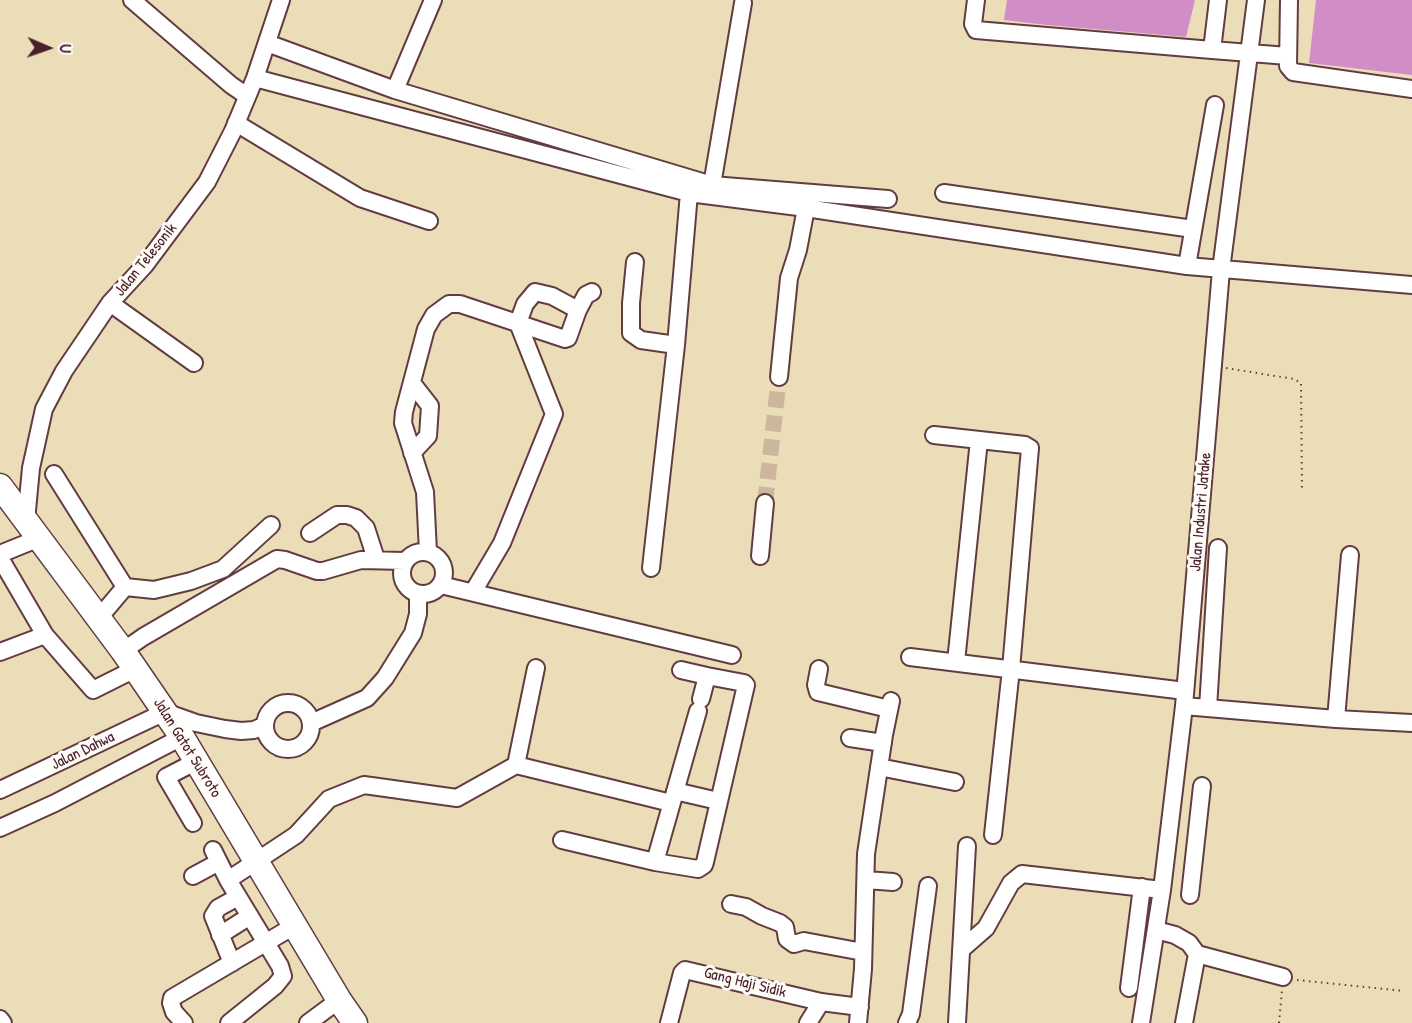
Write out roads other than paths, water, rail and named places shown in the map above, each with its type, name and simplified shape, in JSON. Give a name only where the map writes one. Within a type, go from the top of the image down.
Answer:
[{"type":"highway","name":"Jalan Gatot Subroto","points":[[0,486],[129,660],[182,737],[294,926],[355,1023]]},
{"type":"street","points":[[132,0],[231,85],[247,96]]},
{"type":"street","name":"Jalan Telesonik","points":[[32,530],[31,468],[44,409],[64,371],[110,303],[145,265],[207,182],[221,159],[255,78],[281,0]]},
{"type":"street","points":[[395,90],[433,0]]},
{"type":"street","points":[[976,0],[973,24],[976,30],[1288,56]]},
{"type":"street","points":[[1212,50],[1218,0]]},
{"type":"street","name":"Jalan Industri Jatake","points":[[1141,1023],[1162,890],[1185,699],[1221,270],[1256,0]]},
{"type":"street","points":[[1289,0],[1288,66],[1293,72],[1412,89]]},
{"type":"street","points":[[712,185],[743,3]]},
{"type":"street","points":[[267,43],[395,90],[712,185],[888,200]]},
{"type":"street","points":[[255,78],[689,193],[806,208],[1187,266],[1412,285]]},
{"type":"street","points":[[1187,266],[1215,105]]},
{"type":"street","points":[[236,123],[360,198],[429,221]]},
{"type":"street","points":[[651,568],[676,345],[689,193]]},
{"type":"street","points":[[944,193],[1193,229]]},
{"type":"street","points":[[779,376],[789,278],[798,250],[806,208]]},
{"type":"street","points":[[635,262],[631,333],[641,340],[676,345]]},
{"type":"street","points":[[473,592],[502,543],[554,414],[518,323],[525,304],[535,292],[552,296],[578,310]]},
{"type":"street","points":[[428,552],[425,492],[403,423],[426,329],[434,315],[448,304],[460,304],[567,339],[586,294],[592,292]]},
{"type":"street","points":[[110,303],[194,363]]},
{"type":"street","points":[[412,383],[430,406],[428,436],[412,453]]},
{"type":"street","points":[[934,435],[1025,444],[1030,448],[1011,669],[993,834]]},
{"type":"street","points":[[956,662],[978,440]]},
{"type":"street","points":[[54,474],[125,586],[154,590],[191,581],[223,569],[271,525]]},
{"type":"street","points":[[760,556],[765,503]]},
{"type":"street","points":[[310,533],[337,515],[356,518],[366,528],[376,559]]},
{"type":"street","points":[[32,530],[0,556],[45,635],[93,690],[129,660],[143,637],[277,559],[317,571],[362,560],[405,561]]},
{"type":"street","points":[[1208,708],[1218,548]]},
{"type":"street","points":[[419,552],[428,552],[440,559],[445,572],[441,585],[427,595],[411,591],[405,585],[402,569],[405,561],[411,555],[419,552]]},
{"type":"street","points":[[1336,719],[1350,555]]},
{"type":"street","points":[[441,585],[732,655]]},
{"type":"street","points":[[98,619],[125,586]]},
{"type":"street","points":[[311,723],[367,698],[385,678],[413,633],[418,614],[418,594]]},
{"type":"street","points":[[0,652],[45,635]]},
{"type":"street","points":[[910,657],[1011,669],[1185,699],[1208,708],[1412,723]]},
{"type":"street","points":[[516,765],[536,668]]},
{"type":"street","points":[[819,669],[816,685],[818,692],[890,705],[866,854],[859,1015]]},
{"type":"street","points":[[562,840],[655,862],[698,869],[704,865],[746,685],[681,670]]},
{"type":"street","points":[[655,862],[707,676]]},
{"type":"street","points":[[287,703],[298,705],[307,712],[311,723],[309,735],[302,745],[290,749],[278,746],[268,738],[265,726],[268,714],[276,706],[287,703]]},
{"type":"street","points":[[165,712],[196,723],[225,729],[241,731],[265,726]]},
{"type":"street","name":"Jalan Dahwa","points":[[0,790],[165,712]]},
{"type":"street","points":[[0,828],[55,803],[182,737]]},
{"type":"street","points":[[850,738],[883,743]]},
{"type":"street","points":[[193,823],[166,777],[197,761]]},
{"type":"street","points":[[228,880],[296,835],[329,799],[361,786],[368,785],[457,798],[516,765],[673,797],[718,801]]},
{"type":"street","points":[[879,767],[955,782]]},
{"type":"street","points":[[1190,895],[1202,786]]},
{"type":"street","points":[[1169,828],[1197,831]]},
{"type":"street","points":[[957,1023],[967,846]]},
{"type":"street","points":[[193,876],[216,856],[280,966],[283,975],[280,981],[229,1023]]},
{"type":"street","points":[[962,950],[986,928],[1011,883],[1019,875],[1162,890]]},
{"type":"street","points":[[866,880],[893,882]]},
{"type":"street","points":[[907,1023],[911,1014],[928,886]]},
{"type":"street","points":[[1129,988],[1142,887]]},
{"type":"street","points":[[232,963],[213,916],[214,912],[238,897]]},
{"type":"street","points":[[731,904],[746,907],[780,922],[786,927],[787,939],[794,944],[804,941],[863,952]]},
{"type":"street","points":[[220,935],[250,916]]},
{"type":"street","points":[[184,1023],[174,1012],[172,998],[294,926]]},
{"type":"street","points":[[1156,930],[1174,935],[1189,943],[1197,954],[1283,977]]},
{"type":"street","points":[[1184,1023],[1197,954]]},
{"type":"street","name":"Gang Haji Sidik","points":[[669,1023],[682,973],[686,970],[821,1002],[859,1015]]},
{"type":"street","points":[[308,1023],[339,1000]]},
{"type":"street","points":[[808,1023],[821,1002]]},
{"type":"street","points":[[0,1020],[3,1023]]},
{"type":"tunnel","points":[[765,503],[779,377]]}]
